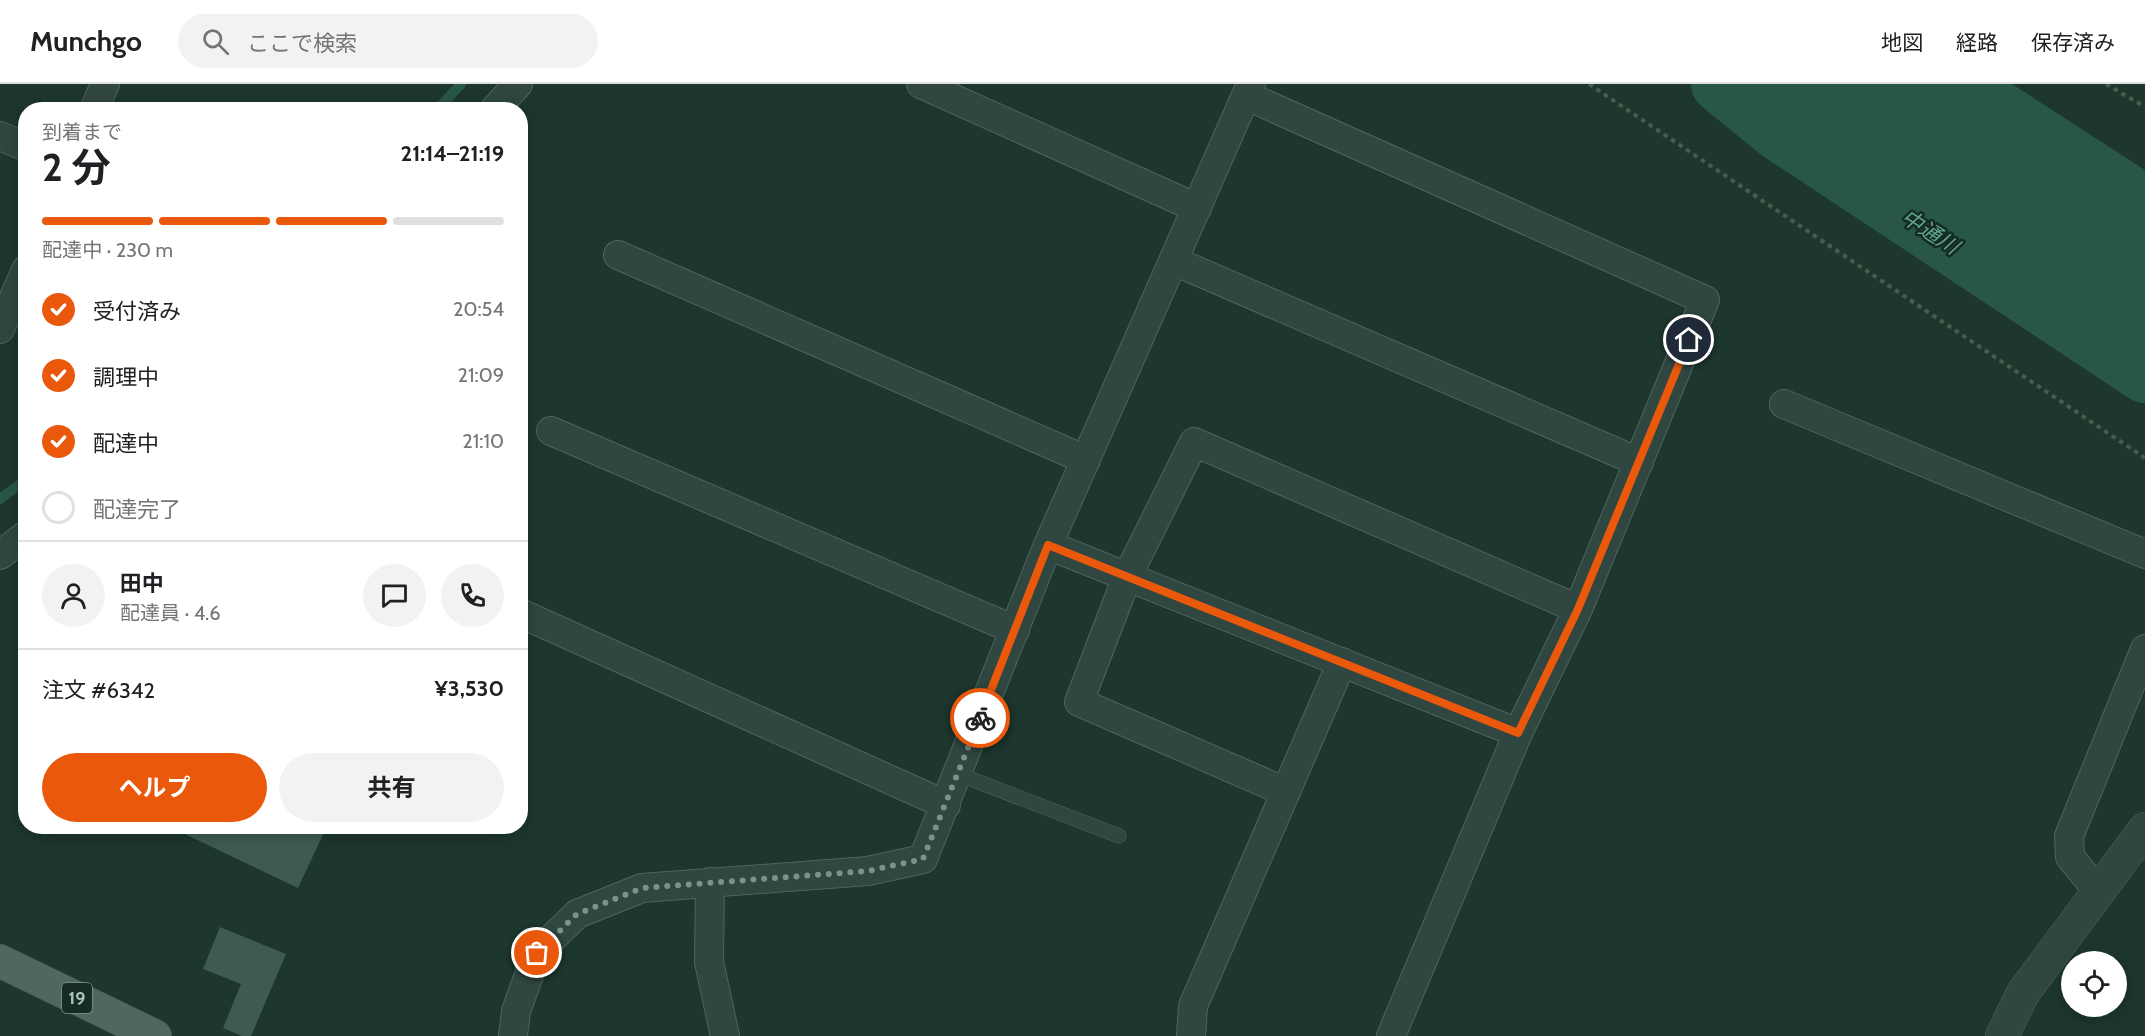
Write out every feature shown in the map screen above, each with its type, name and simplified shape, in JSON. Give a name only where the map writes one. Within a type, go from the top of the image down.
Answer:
[{"type":"main road","name":"19","points":[[0,961],[155,1036]]},
{"type":"street","points":[[97,102],[105,84]]},
{"type":"street","points":[[501,102],[518,84]]},
{"type":"street","points":[[921,84],[1197,208]]},
{"type":"street","points":[[513,1036],[516,1011],[537,953],[577,914],[642,888],[868,871],[923,859],[1048,545],[1249,90],[1706,300],[1578,609],[1518,733],[1390,1036]]},
{"type":"street","points":[[0,136],[18,144]]},
{"type":"street","points":[[618,255],[1086,460]]},
{"type":"street","points":[[1174,261],[1639,462]]},
{"type":"street","points":[[0,329],[18,288]]},
{"type":"street","points":[[1784,404],[2145,554]]},
{"type":"street","points":[[551,431],[1015,630]]},
{"type":"street","points":[[1286,792],[1079,702],[1127,577],[1194,442],[1578,609]]},
{"type":"street","points":[[0,555],[18,541]]},
{"type":"street","points":[[1048,545],[1518,733]]},
{"type":"street","points":[[528,617],[946,805]]},
{"type":"street","points":[[2098,891],[2070,857],[2069,836],[2145,649]]},
{"type":"street","points":[[1191,1036],[1193,1006],[1342,662]]},
{"type":"street","points":[[2002,1036],[2024,993],[2145,829]]},
{"type":"street","points":[[710,882],[709,962],[725,1036]]},
{"type":"lane","points":[[958,774],[1119,836]]},
{"type":"path","points":[[1589,84],[2145,458]]},
{"type":"path","points":[[2106,84],[2145,107]]},
{"type":"shaded area","points":[[1726,84],[2012,84],[2145,170],[2145,398],[1889,177]]},
{"type":"building","points":[[185,834],[323,834],[298,888]]},
{"type":"building","points":[[220,927],[286,954],[251,1036],[242,1036],[223,1028],[241,984],[203,969]]},
{"type":"waterway","points":[[444,102],[461,84]]},
{"type":"waterway","name":"中通川","points":[[1720,84],[1779,132],[2145,374]]},
{"type":"waterway","points":[[0,499],[18,486]]},
{"type":"way so far","points":[[537,953],[577,914],[642,888],[868,871],[923,859],[980,718]]},
{"type":"route","points":[[980,718],[1048,545],[1518,733],[1578,609],[1689,340]]}]
